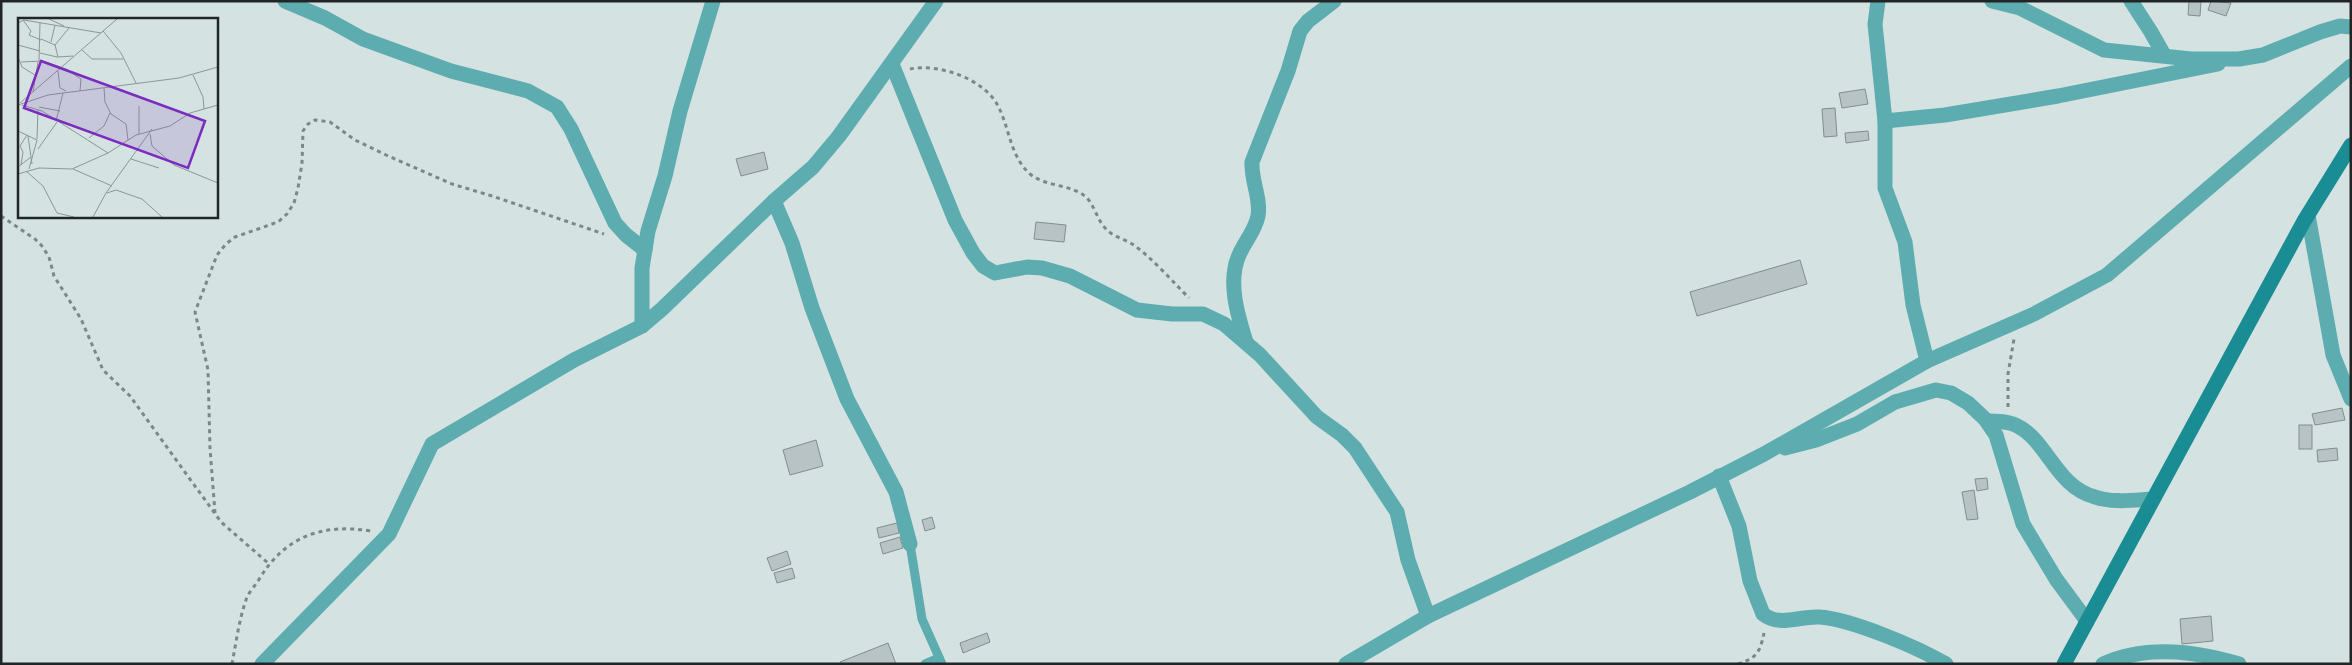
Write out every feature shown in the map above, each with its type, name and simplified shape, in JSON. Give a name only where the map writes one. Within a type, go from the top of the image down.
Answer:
[{"type":"street","points":[[285,1],[325,18],[363,39],[451,71],[528,91],[557,107],[571,129],[615,223],[640,247]]},
{"type":"street","points":[[642,326],[640,247],[648,231],[665,176],[680,111],[713,1]]},
{"type":"street","points":[[262,664],[389,534],[423,458],[432,444],[574,360],[642,326],[813,166],[894,70],[936,1]]},
{"type":"street","points":[[1246,342],[1237,314],[1233,284],[1238,256],[1255,227],[1258,216],[1252,162],[1288,71],[1300,31],[1308,21],[1334,1]]},
{"type":"street","points":[[1878,1],[1875,24],[1885,121],[1884,188],[1905,242],[1913,305],[1927,361]]},
{"type":"street","points":[[1992,1],[2020,8],[2104,50],[2191,59],[2239,59]]},
{"type":"street","points":[[2131,1],[2164,56]]},
{"type":"street","points":[[1885,121],[1945,115],[2194,70],[2263,55],[2320,32],[2340,26],[2351,26]]},
{"type":"street","points":[[1346,664],[1428,616],[1690,492],[1764,454],[1927,361],[2034,314],[2107,276],[2351,66]]},
{"type":"street","points":[[894,70],[955,220],[973,253],[983,266],[995,273],[1027,266],[1052,270],[1070,276],[1136,310],[1172,314],[1203,314],[1224,324],[1246,342],[1317,417],[1342,435],[1355,448],[1397,512],[1408,560],[1428,616]]},
{"type":"street","points":[[2064,664],[2308,215],[2351,145]]},
{"type":"street","points":[[774,201],[792,243],[812,308],[847,399],[896,492],[910,544]]},
{"type":"street","points":[[2308,215],[2332,355],[2351,398]]},
{"type":"street","points":[[1764,454],[1816,440],[1857,424],[1895,402],[1936,390],[1951,392],[1968,403],[1987,421],[1996,435],[2024,524],[2056,579],[2087,621]]},
{"type":"street","points":[[1987,421],[2009,423],[2019,427],[2030,436],[2059,474],[2078,489],[2094,498],[2152,499]]},
{"type":"street","points":[[1719,476],[1739,526],[1750,581],[1763,614],[1777,622],[1819,617],[1843,622],[1926,652],[1946,664]]},
{"type":"street","points":[[2103,664],[2133,654],[2155,653],[2196,654],[2239,664]]},
{"type":"lane","points":[[910,544],[922,619],[940,661],[926,664]]},
{"type":"path","points":[[894,70],[924,66],[939,68],[958,74],[980,87],[994,99],[1000,110],[1015,155],[1030,174],[1040,180],[1086,198],[1107,231],[1137,246],[1203,314]]},
{"type":"path","points":[[215,513],[210,448],[208,370],[195,312],[217,255],[226,244],[235,237],[278,222],[291,209],[298,188],[302,163],[303,131],[308,124],[315,120],[330,122],[355,140],[378,152],[452,184],[640,247]]},
{"type":"path","points":[[1,216],[36,239],[42,246],[49,258],[54,276],[81,319],[103,370],[130,396],[215,513],[235,536],[268,563]]},
{"type":"path","points":[[2009,423],[2008,374],[2015,335]]},
{"type":"path","points":[[232,664],[246,599],[268,563],[294,540],[322,530],[352,528],[389,534]]},
{"type":"path","points":[[1738,664],[1753,657],[1760,650],[1766,616]]},
{"type":"building","points":[[2189,1],[2201,1],[2200,16],[2188,15]]},
{"type":"building","points":[[2211,1],[2231,3],[2226,16],[2208,10]]},
{"type":"building","points":[[1865,89],[1868,104],[1842,108],[1839,93]]},
{"type":"building","points":[[1835,108],[1837,136],[1824,137],[1822,109]]},
{"type":"building","points":[[1868,131],[1869,140],[1846,143],[1845,133]]},
{"type":"building","points":[[764,152],[768,169],[741,176],[736,159]]},
{"type":"building","points":[[1036,222],[1066,225],[1064,242],[1034,239]]},
{"type":"building","points":[[1800,260],[1807,284],[1697,316],[1690,292]]},
{"type":"building","points":[[2342,408],[2345,420],[2315,425],[2312,414]]},
{"type":"building","points":[[2299,425],[2312,425],[2312,449],[2299,449]]},
{"type":"building","points":[[816,440],[823,466],[790,475],[783,450]]},
{"type":"building","points":[[2337,448],[2338,460],[2318,462],[2317,450]]},
{"type":"building","points":[[1987,478],[1988,489],[1977,491],[1975,479]]},
{"type":"building","points":[[1974,490],[1978,519],[1967,520],[1962,492]]},
{"type":"building","points":[[932,517],[935,528],[925,531],[922,520]]},
{"type":"building","points":[[897,523],[899,533],[879,538],[877,528]]},
{"type":"building","points":[[900,537],[903,548],[883,554],[880,543]]},
{"type":"building","points":[[787,551],[791,564],[772,571],[767,558]]},
{"type":"building","points":[[792,568],[795,578],[777,583],[774,573]]},
{"type":"building","points":[[2211,616],[2213,641],[2182,644],[2180,619]]},
{"type":"building","points":[[987,633],[990,642],[963,653],[960,643]]},
{"type":"building","points":[[888,643],[896,664],[841,664],[840,662]]}]
